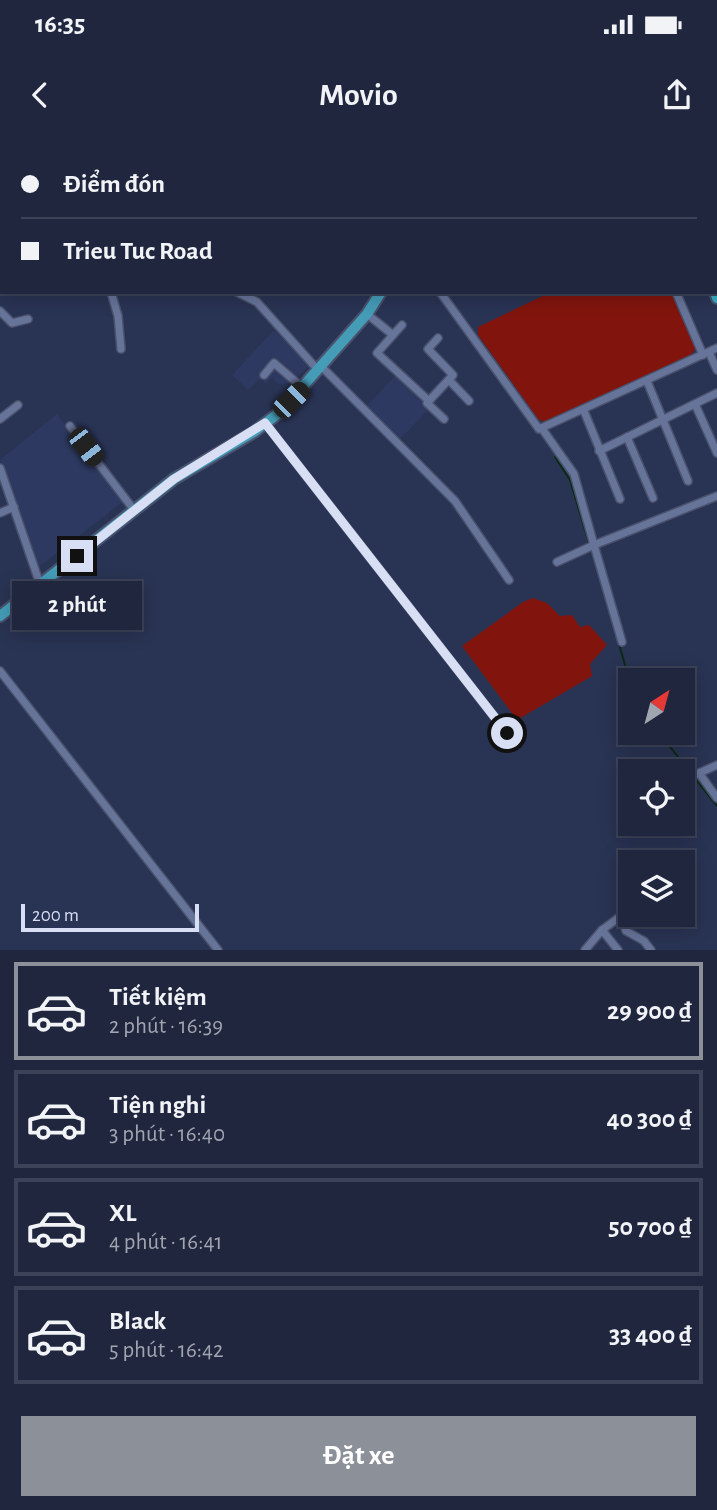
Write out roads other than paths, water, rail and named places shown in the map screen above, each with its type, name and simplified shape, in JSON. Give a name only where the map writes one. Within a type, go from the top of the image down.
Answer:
[{"type":"main road","points":[[0,615],[174,479],[265,423],[303,388],[367,314],[380,294]]},
{"type":"street","points":[[112,294],[118,316],[121,349]]},
{"type":"street","points":[[241,294],[257,302],[455,501],[509,580]]},
{"type":"street","points":[[441,294],[533,424],[544,429],[574,474],[622,642]]},
{"type":"street","points":[[677,294],[706,354],[717,370]]},
{"type":"street","points":[[0,311],[12,323],[28,319]]},
{"type":"street","points":[[367,314],[393,335]]},
{"type":"street","points":[[402,325],[377,353],[429,401],[444,419]]},
{"type":"street","points":[[429,401],[453,375],[428,349],[438,338]]},
{"type":"street","points":[[544,429],[717,348]]},
{"type":"street","points":[[264,375],[274,363],[303,388]]},
{"type":"street","points":[[449,380],[469,401]]},
{"type":"street","points":[[648,381],[688,481]]},
{"type":"street","points":[[599,451],[717,393]]},
{"type":"street","points":[[695,404],[717,453]]},
{"type":"street","points":[[0,419],[18,405]]},
{"type":"street","points":[[584,411],[620,499]]},
{"type":"street","points":[[265,423],[507,733]]},
{"type":"street","points":[[70,426],[134,510]]},
{"type":"street","points":[[627,437],[653,498]]},
{"type":"street","points":[[0,468],[40,583]]},
{"type":"street","points":[[557,562],[717,496]]},
{"type":"street","points":[[0,513],[14,507]]},
{"type":"street","points":[[0,671],[218,950]]},
{"type":"street","points":[[717,765],[698,773],[717,798]]},
{"type":"street","points":[[585,950],[602,930],[621,916],[626,931],[644,941],[651,950]]},
{"type":"street","points":[[602,930],[618,950]]},
{"type":"waterway","points":[[555,457],[570,480],[589,543]]},
{"type":"waterway","points":[[591,548],[626,668]]},
{"type":"waterway","points":[[669,746],[717,806]]}]
